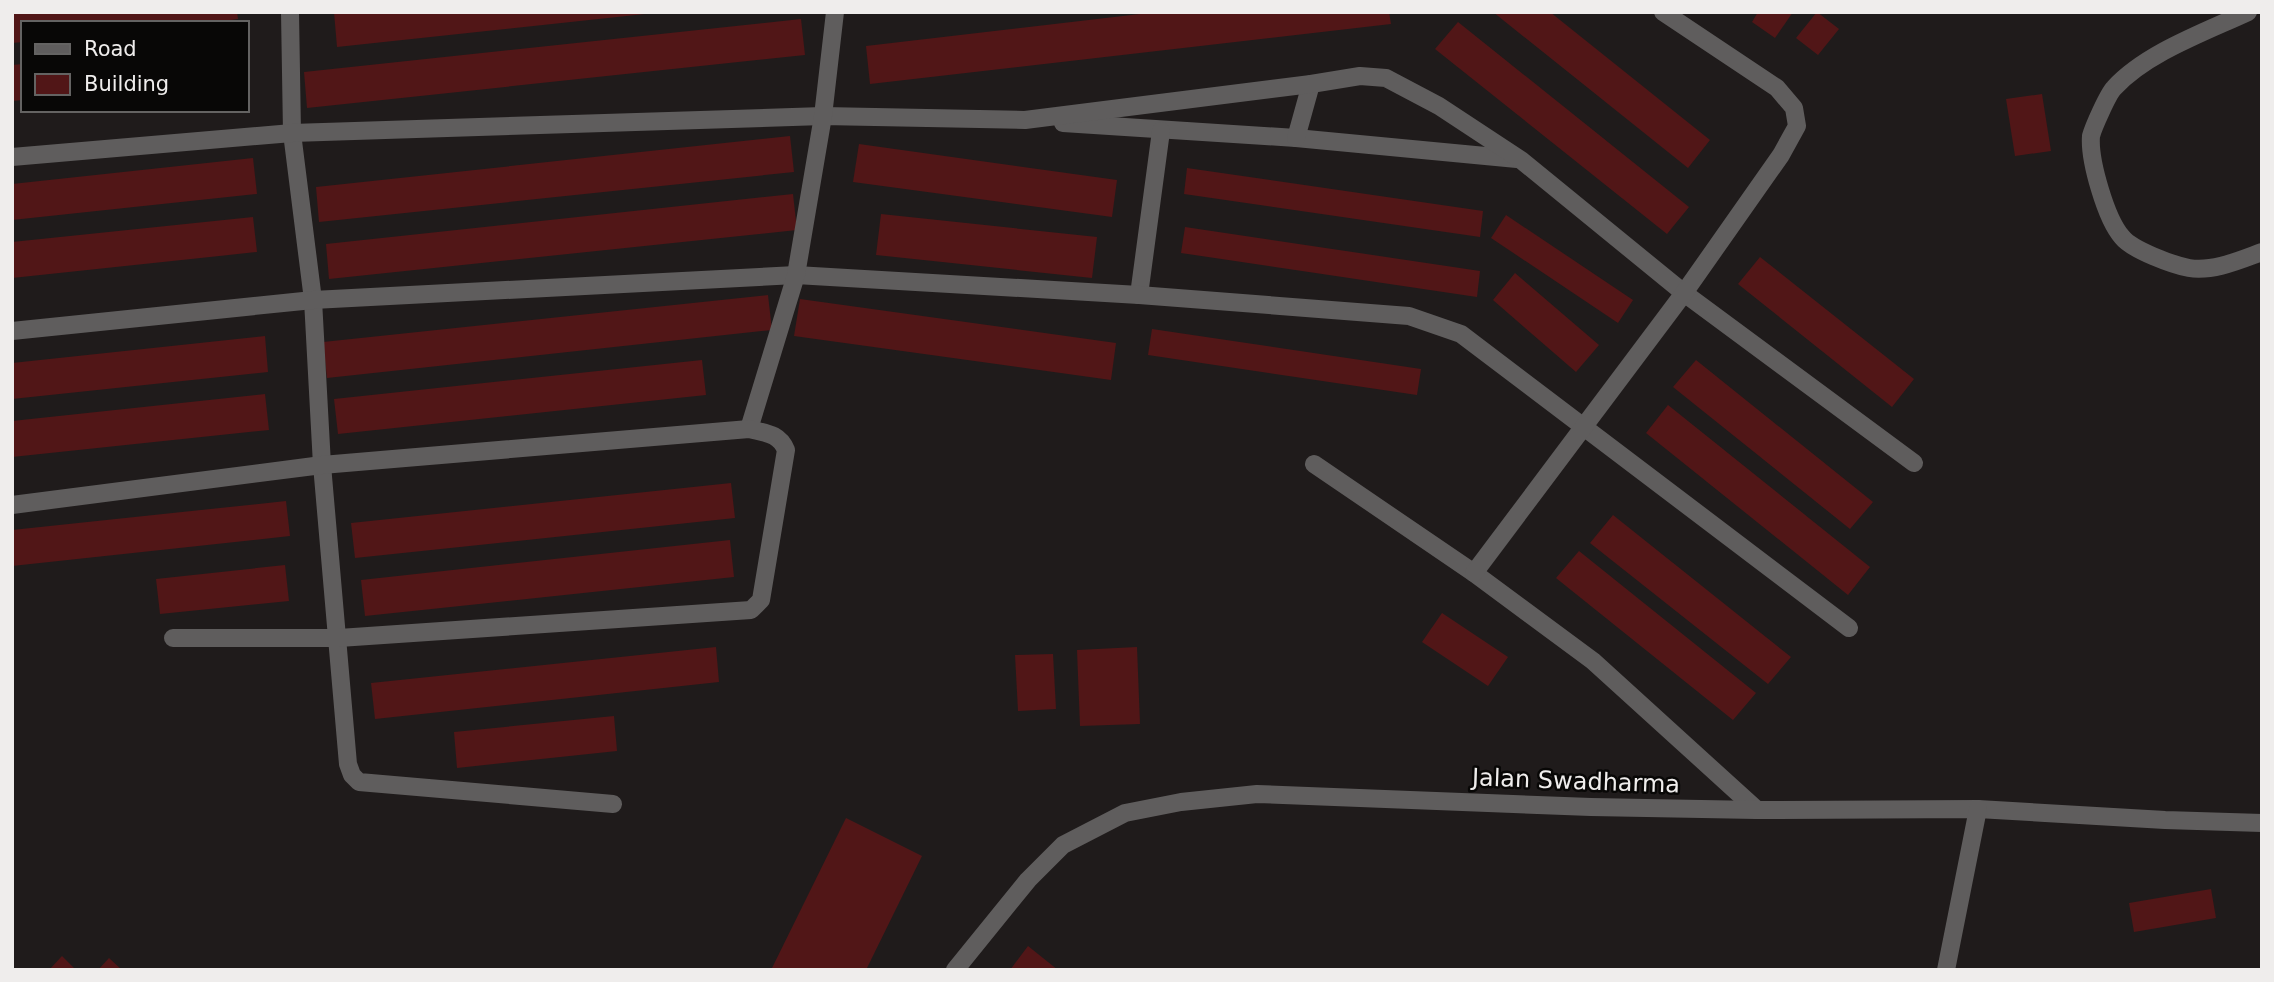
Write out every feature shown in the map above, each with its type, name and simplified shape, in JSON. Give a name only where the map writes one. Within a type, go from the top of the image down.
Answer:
[{"type":"street","points":[[290,12],[292,133],[313,300],[322,465],[348,764],[352,775],[359,782],[613,804]]},
{"type":"street","points":[[749,429],[796,275],[823,116],[835,12]]},
{"type":"street","points":[[1474,573],[1684,293],[1781,155],[1797,125],[1797,116],[1789,100],[1777,88],[1663,12]]},
{"type":"street","points":[[2248,12],[2158,54],[2112,89],[2091,135],[2094,167],[2105,204],[2122,239],[2156,258],[2192,269],[2228,264],[2262,252]]},
{"type":"street","points":[[1025,120],[1311,85],[1360,76],[1386,78],[1439,106],[1521,160],[1684,293],[1913,463]]},
{"type":"street","points":[[1296,138],[1311,85]]},
{"type":"street","points":[[12,157],[292,133],[823,116],[1025,120],[1296,138],[1521,160]]},
{"type":"street","points":[[1139,295],[1161,131]]},
{"type":"street","points":[[12,331],[313,300],[796,275],[1139,295],[1409,316],[1461,334],[1849,628]]},
{"type":"street","points":[[12,505],[322,465],[749,429],[775,436],[783,441],[786,450],[761,600],[751,610],[339,638],[173,638]]},
{"type":"street","points":[[1314,464],[1474,573],[1593,661],[1757,810]]},
{"type":"street","name":"Jalan Swadharma","points":[[956,970],[1028,880],[1063,845],[1125,813],[1181,802],[1257,794],[1591,807],[1757,810],[1978,809],[2262,823]]},
{"type":"street","points":[[1946,970],[1978,809]]},
{"type":"building","points":[[12,12],[237,12],[238,19],[21,21],[21,42],[12,43]]},
{"type":"building","points":[[334,12],[645,12],[645,14],[337,47]]},
{"type":"building","points":[[1157,12],[1389,12],[1391,24],[870,84],[866,46]]},
{"type":"building","points":[[1493,12],[1550,12],[1710,140],[1688,168]]},
{"type":"building","points":[[1758,12],[1793,12],[1775,38],[1752,22]]},
{"type":"building","points":[[1817,12],[1839,29],[1818,55],[1796,38]]},
{"type":"building","points":[[801,19],[805,55],[307,108],[304,72]]},
{"type":"building","points":[[1458,22],[1689,207],[1667,234],[1435,49]]},
{"type":"building","points":[[21,64],[21,100],[12,101],[12,65]]},
{"type":"building","points":[[2042,94],[2051,151],[2015,156],[2006,99]]},
{"type":"building","points":[[790,136],[794,172],[319,222],[316,187]]},
{"type":"building","points":[[859,144],[1117,180],[1112,217],[853,182]]},
{"type":"building","points":[[253,158],[257,194],[12,220],[12,184]]},
{"type":"building","points":[[1187,168],[1483,211],[1480,237],[1184,194]]},
{"type":"building","points":[[793,194],[797,230],[329,279],[326,244]]},
{"type":"building","points":[[881,214],[1097,237],[1092,278],[876,255]]},
{"type":"building","points":[[1506,215],[1633,300],[1618,323],[1491,238]]},
{"type":"building","points":[[253,217],[257,252],[12,278],[12,242]]},
{"type":"building","points":[[1185,227],[1480,271],[1477,297],[1181,253]]},
{"type":"building","points":[[1760,257],[1914,379],[1892,407],[1738,284]]},
{"type":"building","points":[[1515,273],[1599,345],[1576,372],[1493,300]]},
{"type":"building","points":[[768,295],[772,330],[327,378],[323,342]]},
{"type":"building","points":[[800,299],[1116,343],[1111,380],[794,336]]},
{"type":"building","points":[[1152,329],[1421,369],[1417,395],[1148,355]]},
{"type":"building","points":[[265,336],[268,372],[12,399],[12,363]]},
{"type":"building","points":[[702,360],[706,395],[338,434],[334,399]]},
{"type":"building","points":[[1696,360],[1873,502],[1850,529],[1673,387]]},
{"type":"building","points":[[265,394],[269,430],[12,457],[12,421]]},
{"type":"building","points":[[1668,405],[1870,567],[1848,595],[1646,433]]},
{"type":"building","points":[[731,483],[735,518],[355,558],[351,523]]},
{"type":"building","points":[[286,501],[290,536],[12,566],[12,530]]},
{"type":"building","points":[[1613,515],[1791,657],[1768,684],[1590,543]]},
{"type":"building","points":[[730,540],[734,577],[365,616],[361,580]]},
{"type":"building","points":[[1579,551],[1756,693],[1733,720],[1556,578]]},
{"type":"building","points":[[285,565],[289,601],[160,614],[156,579]]},
{"type":"building","points":[[1442,613],[1508,657],[1488,686],[1422,642]]},
{"type":"building","points":[[716,647],[719,682],[375,719],[371,683]]},
{"type":"building","points":[[1137,647],[1140,724],[1080,726],[1077,650]]},
{"type":"building","points":[[1053,654],[1056,709],[1018,711],[1015,655]]},
{"type":"building","points":[[614,716],[617,751],[457,768],[454,732]]},
{"type":"building","points":[[846,818],[922,856],[866,970],[772,968]]},
{"type":"building","points":[[2211,889],[2216,918],[2134,932],[2129,903]]},
{"type":"building","points":[[1028,946],[1058,970],[1010,970]]},
{"type":"building","points":[[62,956],[76,970],[49,970]]},
{"type":"building","points":[[109,958],[122,970],[98,970]]}]
